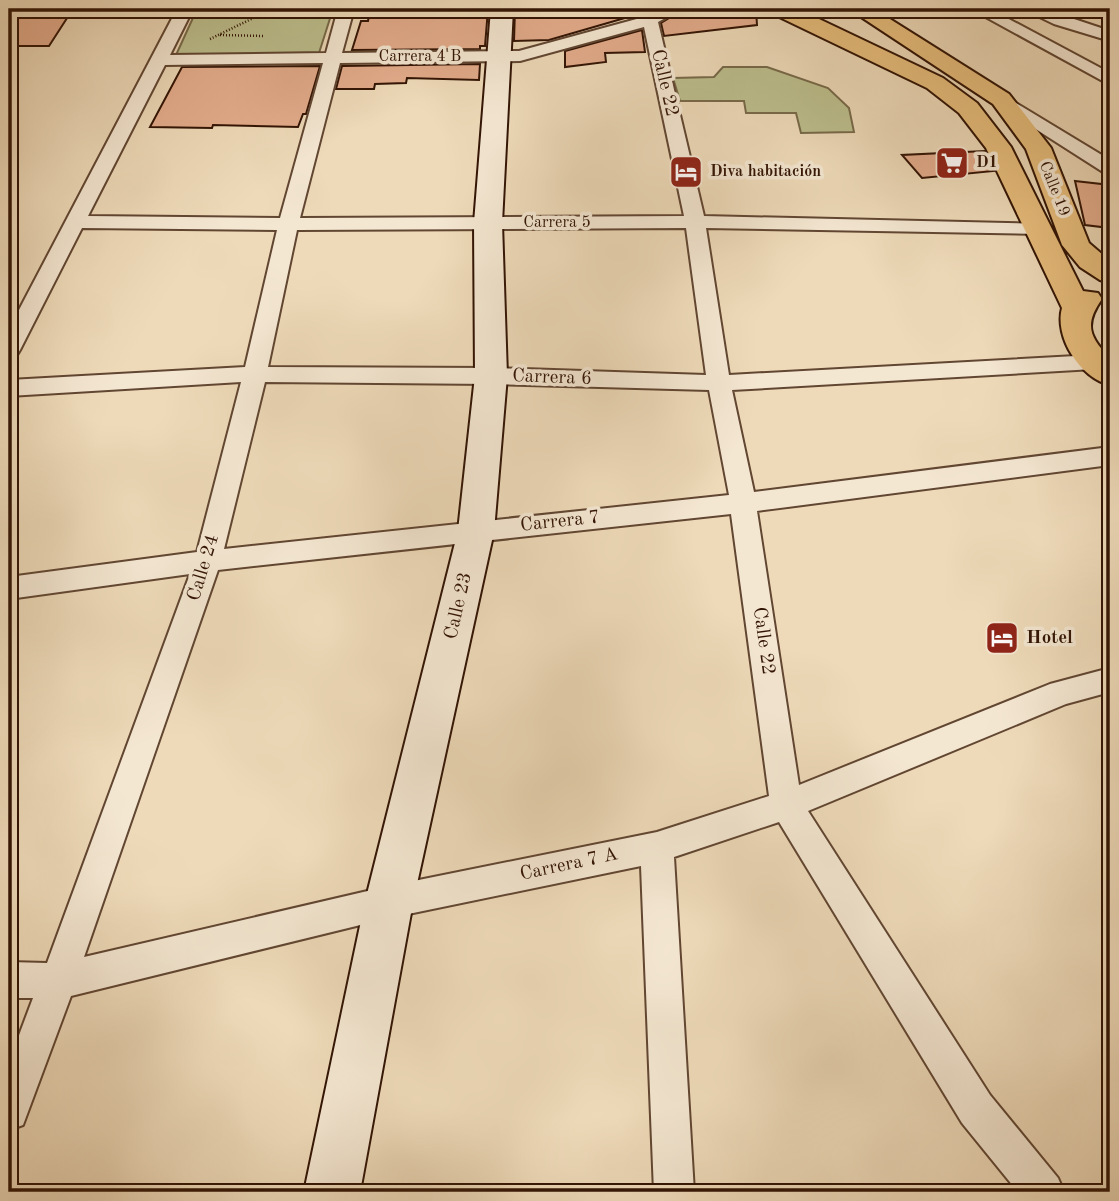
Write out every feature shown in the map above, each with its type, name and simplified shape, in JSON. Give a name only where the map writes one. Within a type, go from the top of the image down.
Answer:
[{"type":"main road","points":[[780,9],[935,83],[968,108],[998,148],[1040,228],[1077,308],[1075,333],[1082,348],[1102,368]]},
{"type":"main road","name":"Calle 19","points":[[869,10],[1001,99],[1038,148],[1076,245],[1090,261],[1110,274]]},
{"type":"main road","points":[[1067,222],[1110,242]]},
{"type":"main road","points":[[1074,320],[1080,305],[1094,293],[1110,287]]},
{"type":"street","points":[[9,350],[75,222],[167,59],[185,9]]},
{"type":"street","name":"Calle 24","points":[[9,1111],[208,561],[255,374],[288,224],[346,9]]},
{"type":"street","name":"Calle 23","points":[[332,1192],[388,902],[476,531],[491,376],[488,223],[502,9]]},
{"type":"street","points":[[979,9],[1110,80]]},
{"type":"street","points":[[1031,9],[1110,36]]},
{"type":"street","name":"Carrera 4 B","points":[[167,59],[520,56],[662,14]]},
{"type":"street","name":"Calle 22","points":[[662,14],[719,383],[743,503],[786,805],[976,1109],[1044,1192]]},
{"type":"street","name":"Calle 19","points":[[1001,99],[1106,158]]},
{"type":"street","name":"Carrera 5","points":[[75,222],[695,222],[1040,228]]},
{"type":"street","name":"Carrera 6","points":[[9,388],[255,374],[491,376],[719,383],[1102,368]]},
{"type":"street","name":"Carrera 7","points":[[9,588],[208,561],[743,503],[1110,456]]},
{"type":"street","name":"Carrera 7 A","points":[[9,980],[58,981],[388,902],[657,847],[786,805],[1061,693],[1110,680]]},
{"type":"street","points":[[657,847],[674,1192]]},
{"type":"path","points":[[252,18],[260,9]]},
{"type":"path","points":[[167,59],[272,9]]},
{"type":"green space","points":[[197,9],[333,9],[319,53],[176,55]]},
{"type":"green space","points":[[723,67],[767,67],[828,88],[849,108],[854,132],[801,133],[796,113],[746,113],[744,101],[680,101],[673,78],[714,77]]},
{"type":"building","points":[[370,9],[447,12],[488,9],[485,46],[480,46],[480,49],[352,50],[361,21],[368,21]]},
{"type":"building","points":[[515,9],[656,9],[549,40],[514,41]]},
{"type":"building","points":[[684,9],[756,9],[757,25],[664,36],[661,23]]},
{"type":"building","points":[[9,15],[69,15],[49,46],[9,46]]},
{"type":"building","points":[[642,30],[645,52],[605,53],[606,62],[565,67],[565,51]]},
{"type":"building","points":[[480,64],[479,80],[407,78],[406,83],[375,84],[374,89],[336,89],[342,66]]},
{"type":"building","points":[[320,66],[306,114],[303,114],[298,127],[150,127],[182,67]]},
{"type":"building","name":"D1","points":[[985,151],[994,171],[922,178],[902,155]]},
{"type":"building","points":[[1075,181],[1110,185],[1110,228],[1085,225]]},
{"type":"place","name":"D1","points":[[952,163]]},
{"type":"place","name":"Diva habitación","points":[[686,172]]},
{"type":"place","name":"Hotel","points":[[1002,638]]}]
